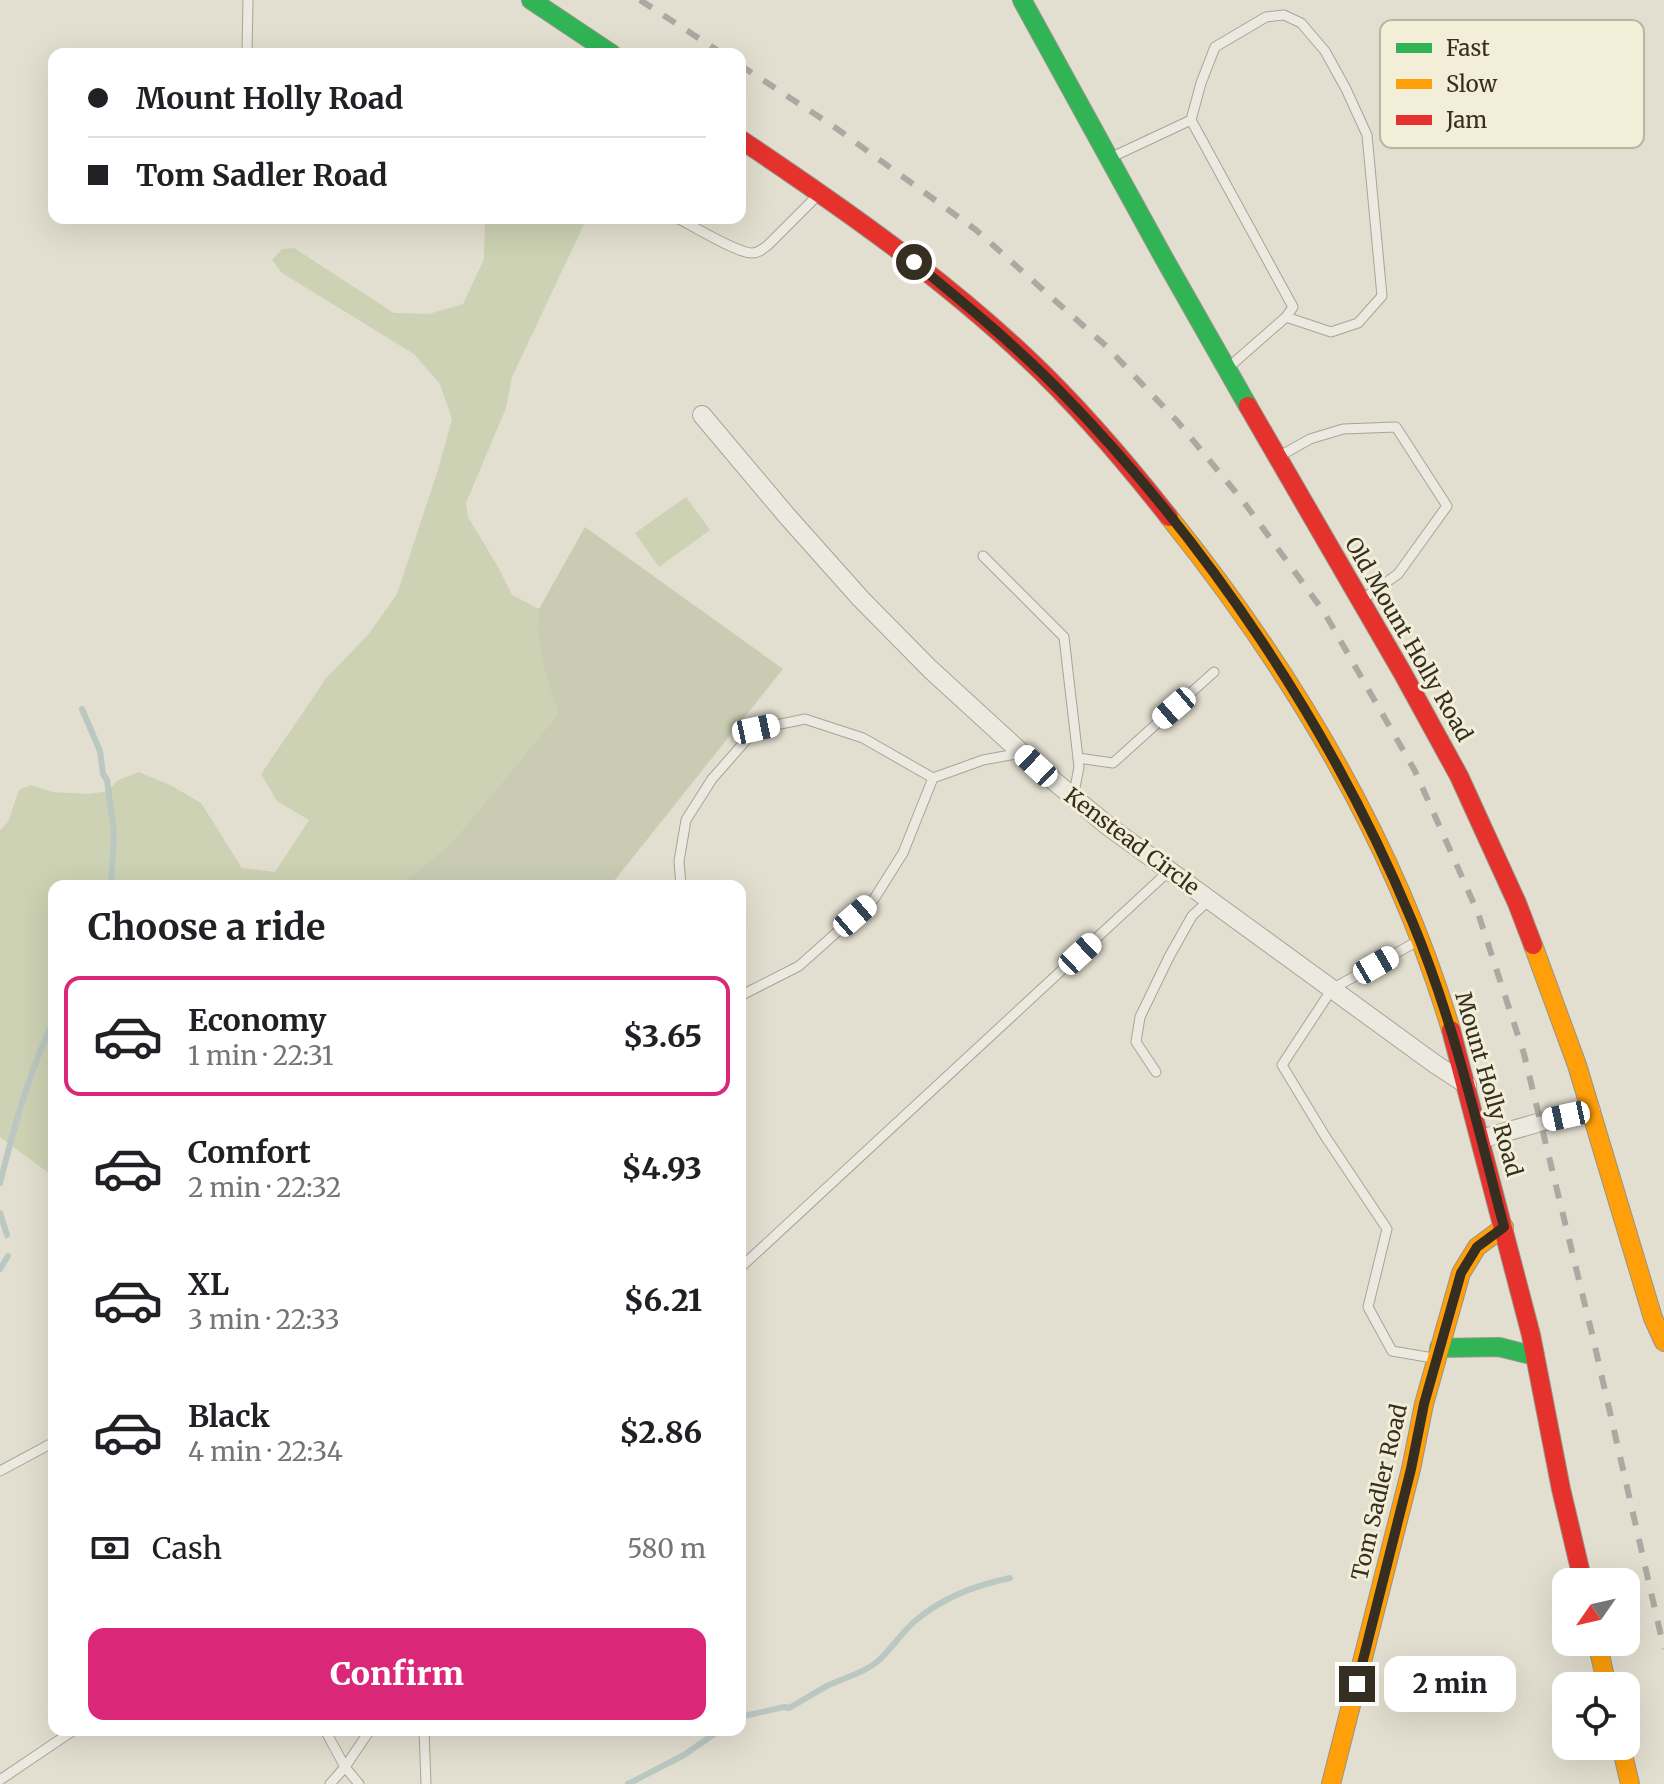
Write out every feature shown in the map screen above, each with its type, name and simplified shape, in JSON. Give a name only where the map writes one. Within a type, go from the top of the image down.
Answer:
[{"type":"street","points":[[531,0],[603,48]]},
{"type":"street","name":"Old Mount Holly Road","points":[[1022,0],[1227,369],[1402,672],[1452,763],[1490,842],[1517,903],[1577,1065],[1653,1318],[1664,1342]]},
{"type":"street","name":"Mount Holly Road","points":[[746,143],[914,262],[1024,355],[1061,391],[1190,540],[1263,642],[1306,712],[1361,810],[1437,985],[1504,1227],[1580,1568]]},
{"type":"street","name":"Kenstead Circle","points":[[702,415],[861,599],[930,669],[1021,753],[1108,826],[1467,1085]]},
{"type":"street","points":[[1481,1139],[1591,1111]]},
{"type":"street","name":"Tom Sadler Road","points":[[1331,1784],[1407,1484],[1424,1404],[1461,1273],[1477,1247],[1504,1227]]},
{"type":"street","points":[[1438,1354],[1480,1346],[1499,1347],[1535,1356]]},
{"type":"street","points":[[1624,1760],[1630,1784]]},
{"type":"lane","points":[[247,48],[248,0]]},
{"type":"lane","points":[[1227,369],[1286,317],[1293,307],[1191,120],[1215,47],[1266,17],[1284,15],[1301,23],[1325,51],[1367,135],[1382,296],[1358,323],[1331,332],[1286,317]]},
{"type":"lane","points":[[1109,158],[1191,120]]},
{"type":"lane","points":[[689,224],[741,250],[755,253],[762,251],[820,194]]},
{"type":"lane","points":[[1277,457],[1310,439],[1343,429],[1396,427],[1447,506],[1398,574],[1360,601]]},
{"type":"lane","points":[[983,556],[1064,637],[1079,767],[1073,798]]},
{"type":"lane","points":[[1078,758],[1113,763],[1214,672]]},
{"type":"lane","points":[[681,880],[679,861],[686,820],[712,779],[756,729],[805,719],[863,738],[933,778]]},
{"type":"lane","points":[[746,993],[799,966],[874,899],[903,853],[933,778],[983,760],[1021,753]]},
{"type":"lane","points":[[746,1262],[1170,870]]},
{"type":"lane","points":[[1156,1072],[1136,1042],[1140,1017],[1192,916],[1210,899]]},
{"type":"lane","points":[[1420,940],[1332,989],[1282,1065],[1387,1229],[1368,1307],[1392,1351],[1438,1354]]},
{"type":"lane","points":[[0,1471],[48,1445]]},
{"type":"lane","points":[[0,1780],[65,1736]]},
{"type":"lane","points":[[328,1736],[345,1767],[359,1784]]},
{"type":"lane","points":[[330,1784],[366,1736]]},
{"type":"lane","points":[[424,1736],[426,1784]]},
{"type":"green space","points":[[485,224],[584,224],[512,377],[506,408],[466,503],[468,517],[512,595],[539,609],[542,649],[558,714],[454,840],[404,880],[48,880],[48,1173],[0,1137],[0,830],[8,822],[19,790],[31,785],[52,792],[89,794],[108,791],[118,780],[139,772],[201,803],[242,868],[275,872],[309,820],[277,801],[261,774],[327,677],[368,635],[397,594],[452,419],[440,384],[414,354],[282,273],[272,260],[282,249],[294,248],[394,313],[429,314],[463,304],[484,259]]},
{"type":"green space","points":[[686,497],[710,530],[659,567],[635,533]]},
{"type":"green space","points":[[585,527],[783,669],[615,880],[404,880],[454,840],[558,714],[544,668],[538,632],[539,609]]},
{"type":"waterway","points":[[82,709],[100,751],[103,774],[107,780],[114,832],[111,880]]},
{"type":"waterway","points":[[0,1183],[23,1100],[48,1034]]},
{"type":"waterway","points":[[0,1213],[7,1235]]},
{"type":"waterway","points":[[0,1269],[8,1256]]},
{"type":"waterway","points":[[746,1716],[789,1708],[827,1686],[865,1670],[877,1662],[915,1621],[936,1606],[985,1584],[1010,1578]]},
{"type":"waterway","points":[[628,1784],[684,1755],[711,1736]]},
{"type":"railway","points":[[640,0],[714,48]]},
{"type":"railway","points":[[746,69],[836,128],[976,230],[1106,346],[1177,421],[1243,501],[1324,612],[1415,771],[1478,913],[1524,1054],[1664,1649]]},
{"type":"traffic: fast","points":[[531,0],[603,48]]},
{"type":"traffic: fast","points":[[1022,0],[1248,406]]},
{"type":"traffic: fast","points":[[1439,1348],[1499,1347],[1535,1356]]},
{"type":"traffic: slow","points":[[1169,517],[1257,635],[1335,760],[1400,892],[1428,960],[1451,1030]]},
{"type":"traffic: slow","points":[[1533,945],[1577,1065],[1653,1318],[1664,1342]]},
{"type":"traffic: slow","points":[[1331,1784],[1411,1469],[1424,1404],[1461,1273],[1477,1247],[1504,1227]]},
{"type":"traffic: slow","points":[[1600,1656],[1604,1672]]},
{"type":"traffic: slow","points":[[1624,1760],[1630,1784]]},
{"type":"traffic: jam","points":[[746,143],[888,242],[994,328],[1083,415],[1169,517]]},
{"type":"traffic: jam","points":[[1248,406],[1459,776],[1533,945]]},
{"type":"traffic: jam","points":[[1451,1030],[1531,1335],[1580,1568]]},
{"type":"route","points":[[914,262],[1024,355],[1061,391],[1190,540],[1217,577],[1263,642],[1361,810],[1412,920],[1437,985],[1504,1227],[1477,1247],[1461,1273],[1424,1404],[1411,1469],[1357,1684]]}]
